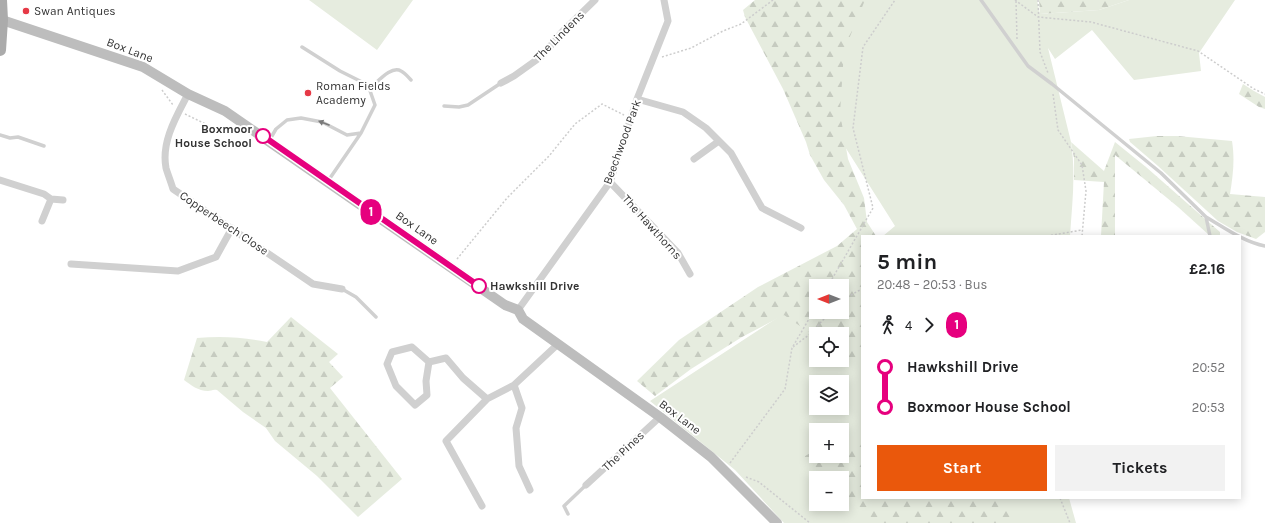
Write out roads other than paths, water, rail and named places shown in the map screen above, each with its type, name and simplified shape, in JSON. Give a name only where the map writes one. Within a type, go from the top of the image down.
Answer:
[{"type":"main road","points":[[0,50],[1,0]]},
{"type":"main road","name":"Box Lane","points":[[1,20],[143,67],[188,94],[225,111],[505,305],[518,310],[524,319],[660,417],[711,456],[777,523]]},
{"type":"street","name":"The Lindens","points":[[501,84],[542,56],[562,32],[595,0]]},
{"type":"street","name":"Beechwood Park","points":[[518,310],[610,182],[637,99],[668,21],[664,0]]},
{"type":"street","name":"Copperbeech Close","points":[[188,94],[170,130],[166,148],[166,167],[173,189],[313,284],[342,289]]},
{"type":"street","points":[[637,99],[683,112],[706,128],[731,153],[762,208],[801,228]]},
{"type":"street","points":[[694,159],[719,141]]},
{"type":"street","points":[[0,180],[44,194],[51,199],[63,200]]},
{"type":"street","name":"The Hawthorns","points":[[610,182],[678,253],[690,274]]},
{"type":"street","points":[[42,221],[51,199]]},
{"type":"street","points":[[71,264],[178,271],[216,256],[232,228]]},
{"type":"street","points":[[482,506],[446,441],[487,399],[514,386],[558,344]]},
{"type":"street","points":[[412,347],[429,362],[426,381],[427,395],[415,405],[396,386],[387,364],[392,352],[412,347]]},
{"type":"street","points":[[429,362],[446,358],[463,378],[487,399]]},
{"type":"street","points":[[514,386],[522,408],[516,428],[519,466],[530,490]]},
{"type":"street","name":"The Pines","points":[[586,485],[660,417]]},
{"type":"lane","points":[[981,0],[1028,66],[1161,173],[1206,217],[1238,235]]},
{"type":"lane","points":[[302,48],[340,71],[368,85],[375,105],[360,133],[327,182]]},
{"type":"lane","points":[[369,89],[391,70],[396,69],[402,71],[411,80]]},
{"type":"lane","points":[[444,106],[459,107],[468,105],[501,84]]},
{"type":"lane","points":[[269,141],[276,129],[287,120],[302,118],[322,122],[347,135],[360,133]]},
{"type":"lane","points":[[0,135],[10,138],[18,137],[44,146]]},
{"type":"lane","points":[[1206,217],[1210,235]]},
{"type":"lane","points":[[1241,236],[1259,245],[1265,246]]},
{"type":"lane","points":[[342,289],[356,297],[376,317]]},
{"type":"lane","points":[[568,514],[564,506],[586,485]]},
{"type":"place","name":"Swan Antiques","points":[[26,11]]},
{"type":"place","name":"Roman Fields Academy","points":[[308,93]]},
{"type":"place","name":"Boxmoor House School","points":[[263,136]]},
{"type":"place","name":"Hawkshill Drive","points":[[479,286]]}]
